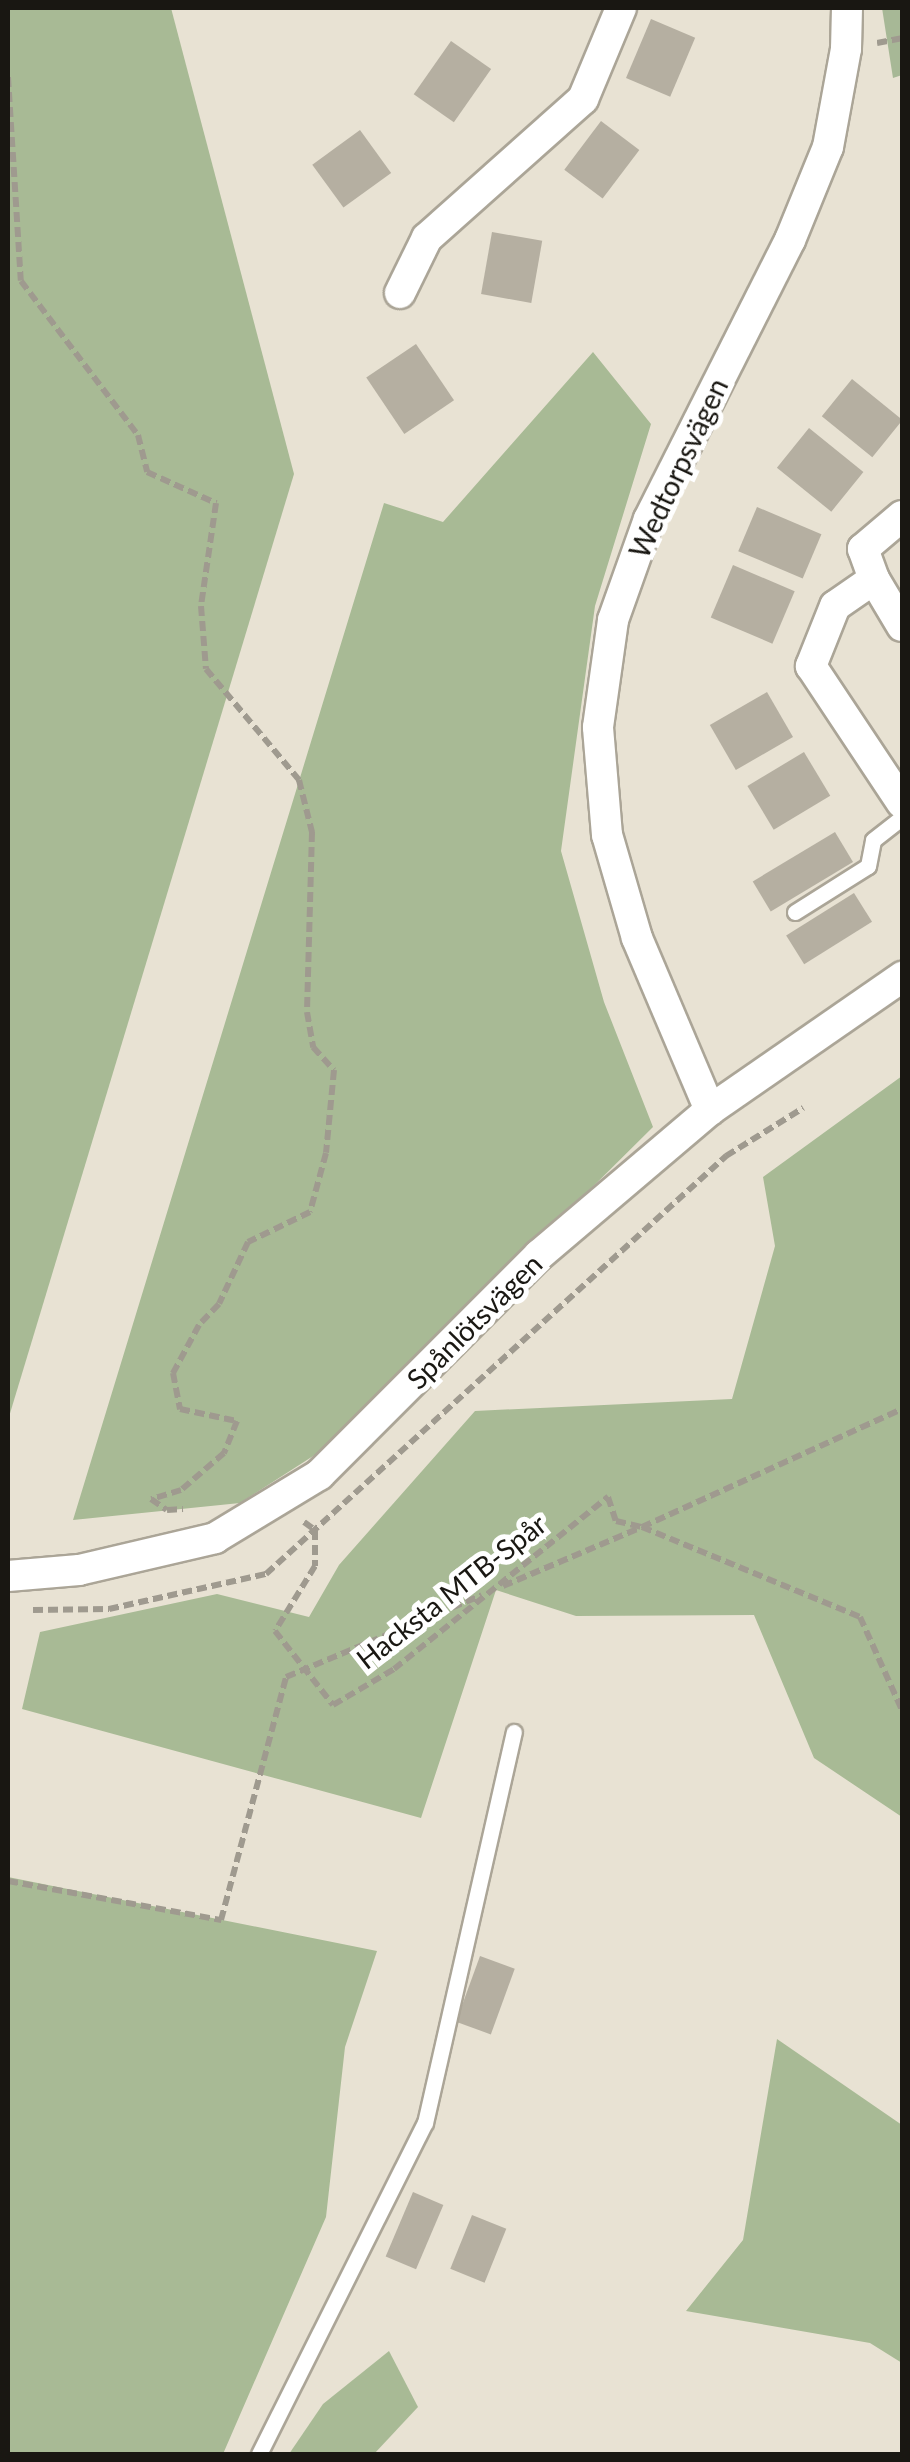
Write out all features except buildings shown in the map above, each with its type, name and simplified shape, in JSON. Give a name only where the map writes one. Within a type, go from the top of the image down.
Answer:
[{"type":"street","points":[[400,293],[426,238],[583,99],[621,8]]},
{"type":"street","name":"Wedtorpsvägen","points":[[710,1110],[637,938],[606,835],[598,727],[613,620],[649,519],[790,240],[828,147],[846,49],[846,8]]},
{"type":"street","points":[[902,516],[864,549],[874,579],[902,626]]},
{"type":"street","points":[[874,579],[835,606],[811,666],[902,802]]},
{"type":"street","name":"Spånlötsvägen","points":[[8,1576],[78,1570],[215,1538],[319,1476],[540,1255],[710,1110],[902,977]]},
{"type":"lane","points":[[795,912],[868,866],[872,840],[902,817]]},
{"type":"lane","points":[[258,2454],[425,2123],[514,1732]]},
{"type":"path","points":[[8,77],[21,281],[138,436],[147,472],[216,503],[201,606],[206,670],[299,780],[312,832],[307,1012],[312,1047],[334,1070],[326,1153],[310,1212],[248,1242],[219,1304],[198,1325],[173,1373],[180,1409],[238,1421],[224,1453],[181,1490],[150,1498],[167,1510],[203,1507]]},
{"type":"path","points":[[8,1881],[221,1920],[286,1677],[642,1527],[902,1408]]},
{"type":"path","name":"Hacksta MTB-Spår","points":[[275,1502],[314,1530],[315,1566],[274,1630],[334,1705],[394,1670],[608,1496],[616,1521],[642,1527]]},
{"type":"path","points":[[642,1527],[860,1617],[902,1710]]},
{"type":"green space","points":[[8,8],[171,8],[294,474],[8,1420]]},
{"type":"green space","points":[[882,8],[902,8],[902,75],[893,78]]},
{"type":"green space","points":[[593,352],[651,424],[595,606],[561,851],[604,1002],[653,1127],[335,1442],[240,1503],[73,1520],[384,503],[443,522]]},
{"type":"green space","points":[[902,1076],[902,1817],[814,1758],[754,1615],[576,1616],[496,1590],[421,1818],[22,1709],[40,1632],[217,1594],[309,1617],[339,1565],[475,1411],[732,1399],[775,1246],[763,1177]]},
{"type":"green space","points":[[8,1877],[377,1951],[345,2047],[326,2217],[223,2454],[8,2454]]},
{"type":"green space","points":[[777,2039],[902,2125],[902,2363],[870,2343],[686,2311],[743,2240]]},
{"type":"green space","points":[[389,2351],[418,2407],[374,2454],[289,2454],[323,2404]]}]
